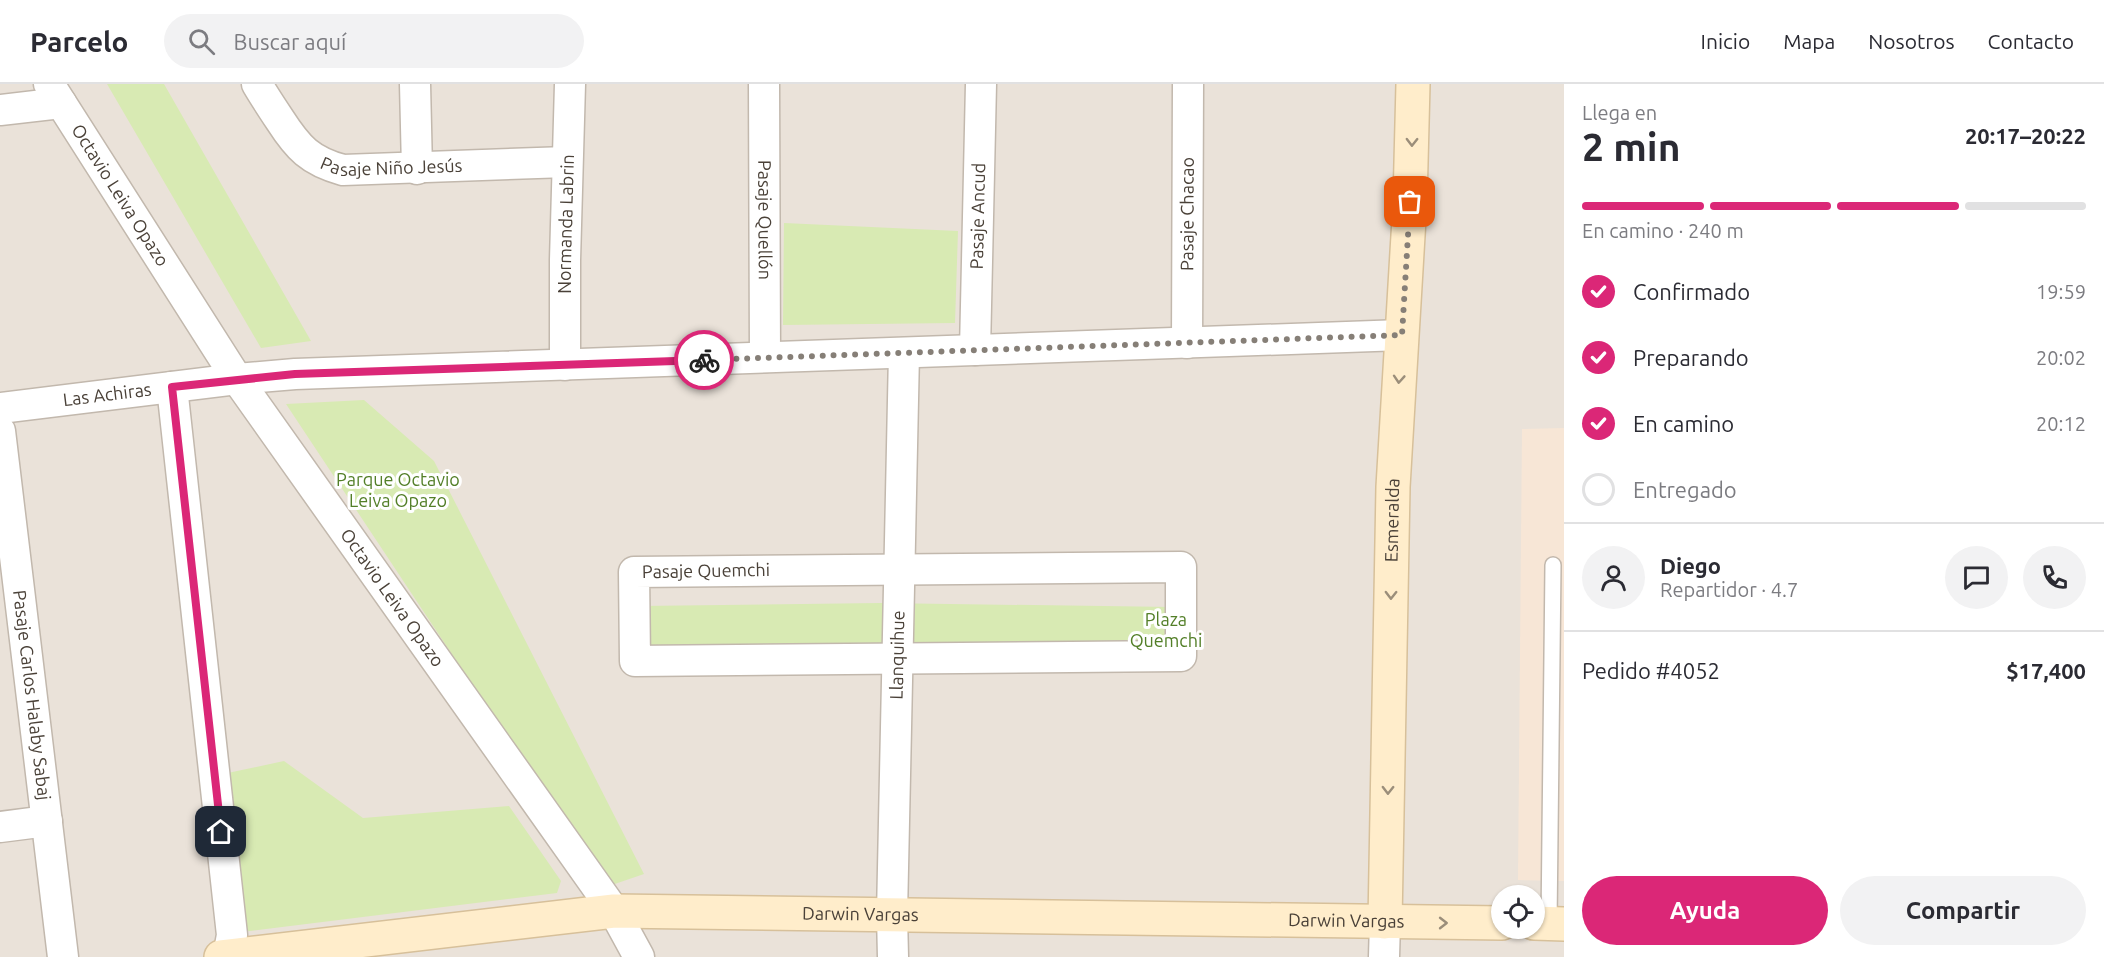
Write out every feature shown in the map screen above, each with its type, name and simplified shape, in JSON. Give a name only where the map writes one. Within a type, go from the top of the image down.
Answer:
[{"type":"street","name":"Pasaje Niño Jesús","points":[[258,84],[293,141],[303,152],[315,160],[343,170],[567,162]]},
{"type":"street","points":[[415,84],[417,169]]},
{"type":"street","name":"Normanda Labrin","points":[[565,364],[564,260],[570,84]]},
{"type":"street","name":"Pasaje Quellón","points":[[764,84],[765,357]]},
{"type":"street","name":"Pasaje Ancud","points":[[975,350],[981,84]]},
{"type":"street","name":"Pasaje Chacao","points":[[1187,343],[1188,84]]},
{"type":"street","name":"Esmeralda","points":[[1384,957],[1393,487],[1410,202],[1413,84]]},
{"type":"street","points":[[0,110],[55,94]]},
{"type":"street","name":"Octavio Leiva Opazo","points":[[55,94],[237,379],[614,911],[639,957]]},
{"type":"street","name":"Las Achiras","points":[[0,408],[295,374],[1402,335]]},
{"type":"street","name":"Llanquihue","points":[[893,957],[904,353]]},
{"type":"street","points":[[172,387],[232,935],[225,957]]},
{"type":"street","name":"Pasaje Carlos Halaby Sabaj","points":[[0,431],[63,957]]},
{"type":"street","name":"Pasaje Quemchi","points":[[1181,567],[1181,656],[635,661],[634,572],[899,569],[1181,567]]},
{"type":"street","points":[[0,827],[47,821]]},
{"type":"street","name":"Darwin Vargas","points":[[225,957],[369,949],[614,911],[1491,923]]},
{"type":"lane","points":[[1549,924],[1557,800],[1558,737],[1553,565]]},
{"type":"shaded area","points":[[0,84],[1564,84],[1564,957],[0,957]]},
{"type":"shaded area","points":[[1564,428],[1564,881],[1518,880],[1522,429]]},
{"type":"green space","points":[[107,84],[164,84],[311,341],[261,348]]},
{"type":"green space","points":[[784,223],[958,231],[955,323],[783,325]]},
{"type":"green space","name":"Parque Octavio Leiva Opazo","points":[[364,400],[434,461],[644,874],[606,887],[286,404]]},
{"type":"green space","name":"Plaza Quemchi","points":[[881,603],[1173,607],[1186,647],[926,649],[642,646],[639,606]]},
{"type":"green space","points":[[284,761],[363,818],[509,806],[561,881],[557,893],[242,932],[223,774]]},
{"type":"way so far","points":[[704,360],[1402,335],[1410,202]]},
{"type":"route","points":[[221,832],[172,387],[295,374],[704,360]]}]
